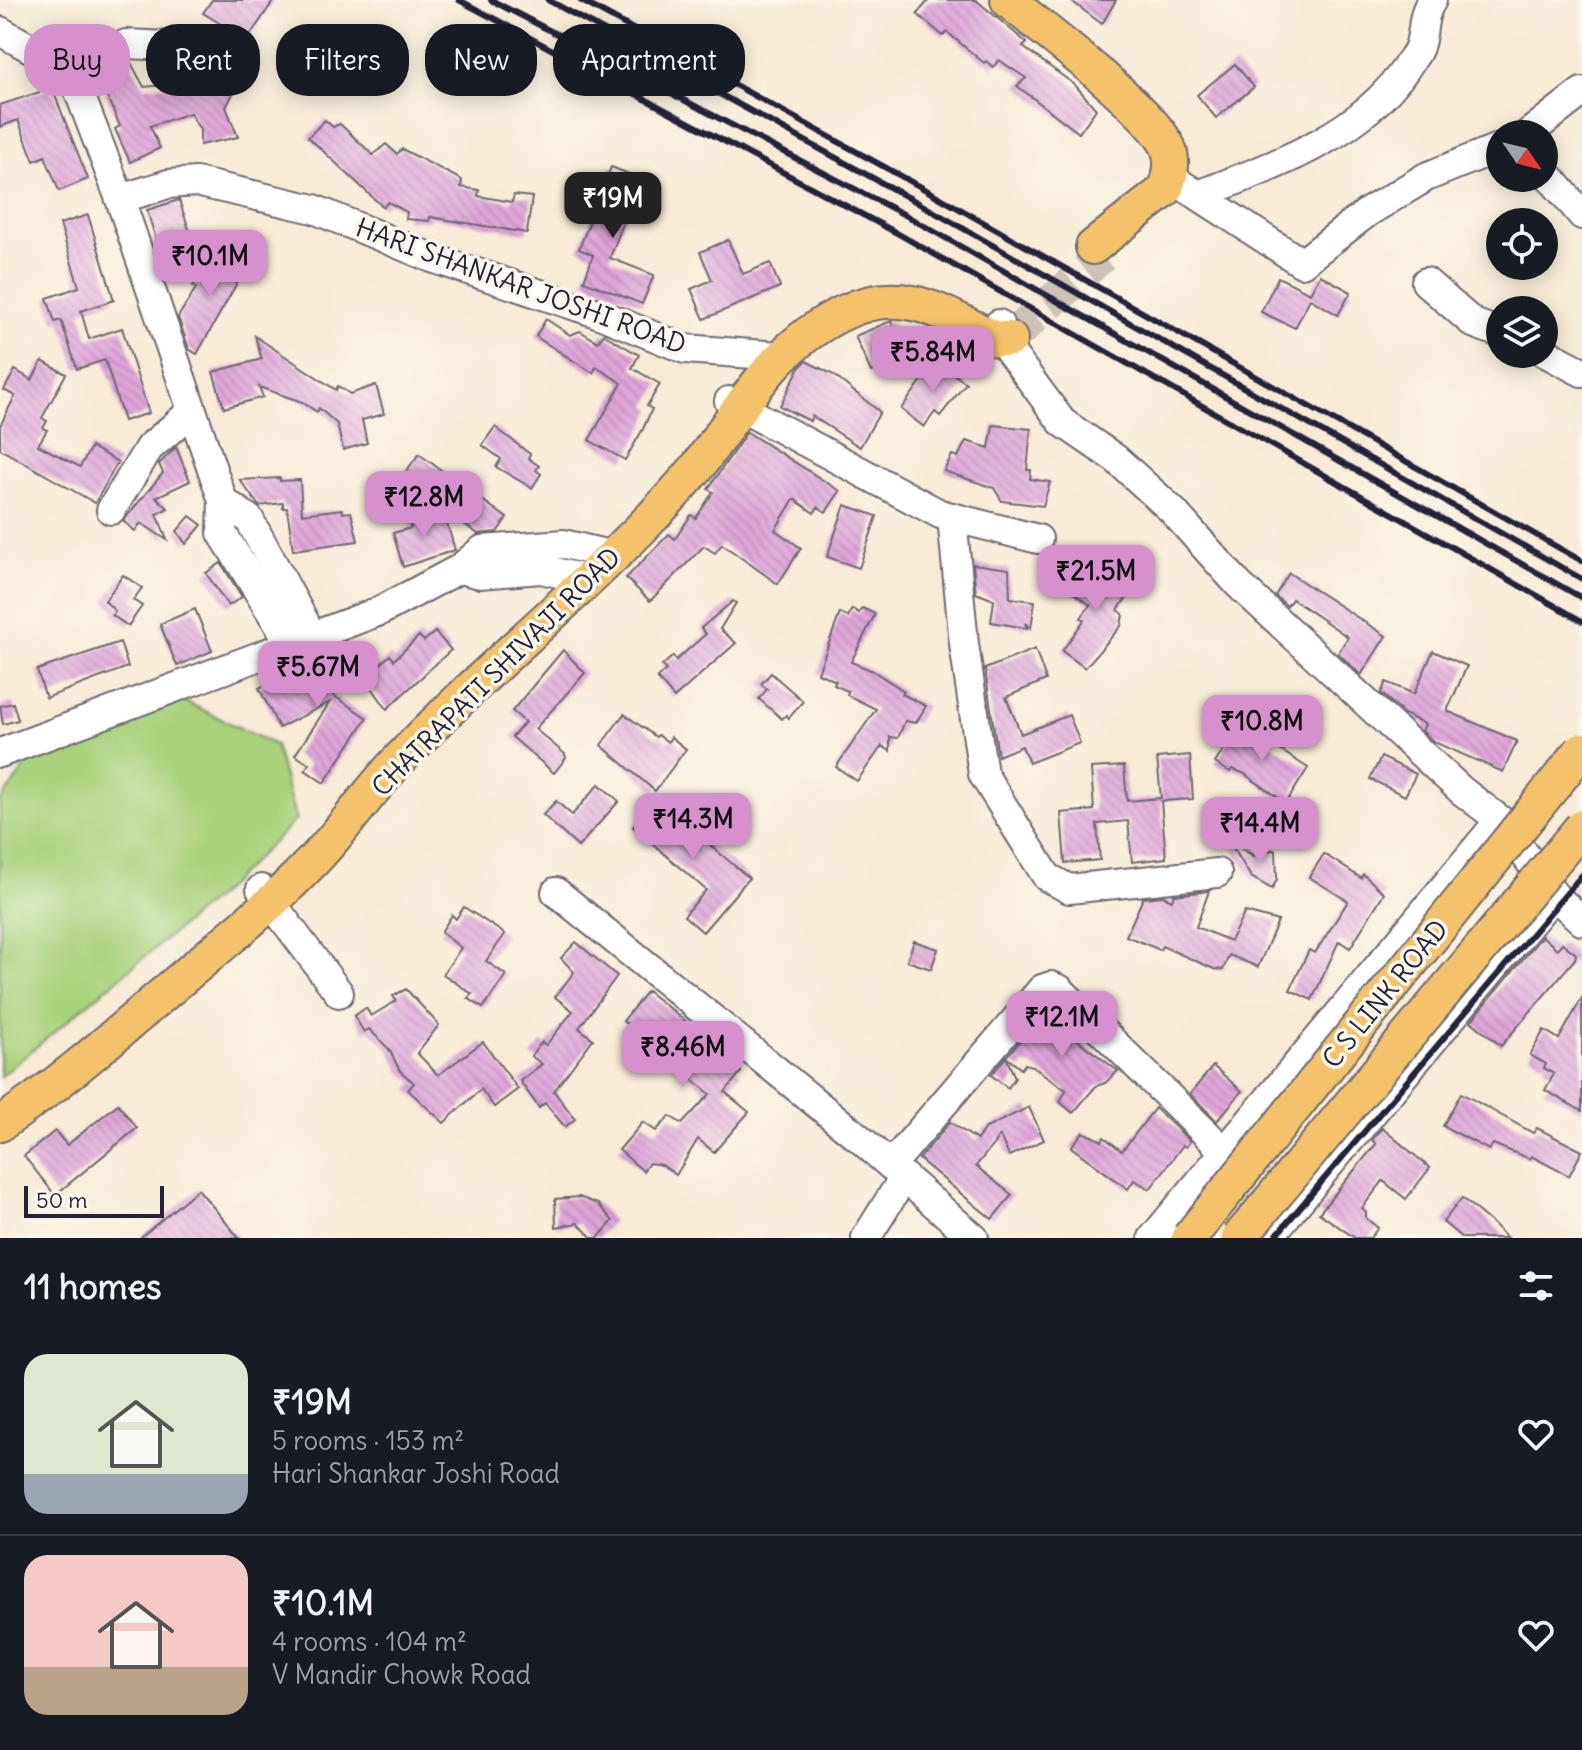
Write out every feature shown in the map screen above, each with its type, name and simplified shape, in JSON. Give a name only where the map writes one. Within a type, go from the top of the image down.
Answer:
[{"type":"main road","points":[[1008,0],[1151,121],[1169,149],[1183,185]]},
{"type":"main road","points":[[1037,0],[1164,118],[1183,158],[1183,185]]},
{"type":"main road","points":[[1098,252],[1165,190],[1183,185]]},
{"type":"main road","points":[[0,1124],[56,1087],[266,896],[391,743],[593,566],[733,404],[787,334],[849,298],[897,287],[930,293],[1005,332]]},
{"type":"main road","name":"C S LINK ROAD","points":[[1189,1238],[1582,750]]},
{"type":"main road","name":"C S LINK ROAD","points":[[1239,1238],[1582,827]]},
{"type":"main road","points":[[0,1105],[73,1053],[178,957],[266,896]]},
{"type":"street","points":[[1183,185],[1250,175],[1351,126],[1376,106],[1419,47],[1423,13],[1432,0]]},
{"type":"street","points":[[0,31],[24,45]]},
{"type":"street","points":[[1546,120],[1582,92]]},
{"type":"street","points":[[81,96],[120,199],[223,501],[222,533],[301,640]]},
{"type":"street","points":[[1183,185],[1302,263],[1368,212],[1426,177],[1486,153]]},
{"type":"street","name":"HARI SHANKAR JOSHI ROAD","points":[[120,199],[182,181],[314,209],[432,258],[597,313],[685,349],[773,354]]},
{"type":"street","points":[[1558,187],[1582,215]]},
{"type":"street","points":[[1426,282],[1473,323],[1486,328]]},
{"type":"street","points":[[1005,332],[1062,422],[1116,459],[1172,510],[1239,585],[1462,791],[1500,820],[1554,895],[1582,921]]},
{"type":"street","points":[[1558,359],[1582,372]]},
{"type":"street","points":[[733,404],[952,517],[1038,539]]},
{"type":"street","points":[[111,510],[149,448],[192,411]]},
{"type":"street","points":[[952,517],[964,644],[983,774],[1047,877],[1069,889],[1217,873]]},
{"type":"street","points":[[0,753],[380,611],[459,569],[480,574],[593,566]]},
{"type":"street","points":[[1153,1238],[1500,820]]},
{"type":"street","points":[[556,892],[898,1171],[974,1238]]},
{"type":"street","points":[[1268,1238],[1554,895]]},
{"type":"street","points":[[266,896],[339,993]]},
{"type":"street","points":[[866,1238],[898,1171],[1042,989],[1051,986],[1059,989],[1225,1152]]},
{"type":"green space","points":[[184,701],[275,745],[296,820],[220,894],[0,1077],[0,802],[35,753]]},
{"type":"building","points":[[212,0],[274,0],[258,24],[221,24],[203,13]]},
{"type":"building","points":[[929,0],[976,0],[1027,43],[1023,47],[1075,85],[1096,109],[1079,133],[1017,86],[1026,78],[999,60],[993,67],[986,61],[984,63],[947,32],[943,36],[917,14]]},
{"type":"building","points":[[1070,0],[1116,0],[1102,24]]},
{"type":"building","points":[[130,61],[146,87],[146,96],[232,96],[226,107],[238,137],[200,145],[200,130],[190,113],[150,126],[160,148],[130,162],[115,129],[120,126],[107,96],[130,96]]},
{"type":"building","points":[[1235,64],[1254,87],[1216,118],[1197,95]]},
{"type":"building","points":[[28,96],[55,96],[88,179],[59,191],[45,156],[34,161],[18,120],[0,127],[0,105]]},
{"type":"building","points":[[325,120],[333,127],[340,124],[373,155],[386,144],[397,154],[402,149],[462,180],[461,187],[479,190],[478,196],[512,202],[514,195],[532,197],[527,233],[430,217],[429,221],[406,219],[407,212],[388,202],[383,207],[308,137]]},
{"type":"building","points":[[611,167],[640,178],[610,258],[654,275],[642,304],[584,281],[593,255],[579,249]]},
{"type":"building","points":[[179,200],[195,247],[162,259],[147,210]]},
{"type":"building","points":[[88,215],[114,300],[81,311],[89,339],[122,328],[149,413],[124,421],[105,360],[77,369],[61,320],[55,322],[47,298],[79,287],[60,224]]},
{"type":"building","points":[[728,240],[743,274],[770,263],[780,287],[704,319],[691,289],[712,280],[700,252]]},
{"type":"building","points":[[223,247],[246,267],[197,354],[189,349],[178,317],[196,288],[193,286],[215,252],[218,255]]},
{"type":"building","points":[[1320,275],[1351,292],[1338,315],[1310,299],[1295,328],[1261,312],[1278,277],[1310,293]]},
{"type":"building","points":[[546,319],[570,335],[580,331],[598,342],[603,334],[639,355],[632,368],[660,384],[647,406],[652,409],[643,429],[625,460],[589,440],[622,383],[596,367],[593,373],[536,336]]},
{"type":"building","points":[[891,321],[906,356],[871,372],[855,336]]},
{"type":"building","points":[[255,336],[336,390],[338,386],[350,394],[376,385],[384,414],[362,420],[367,443],[343,450],[337,424],[319,408],[317,412],[302,402],[259,387],[263,397],[224,408],[213,372],[262,359]]},
{"type":"building","points":[[42,361],[66,374],[42,418],[47,421],[43,428],[47,430],[38,445],[80,467],[91,447],[118,462],[95,503],[0,449],[0,426],[15,396],[4,390],[15,370],[32,380]]},
{"type":"building","points":[[806,361],[832,374],[880,412],[860,447],[812,416],[810,421],[780,406],[799,368]]},
{"type":"building","points":[[936,361],[966,383],[940,416],[935,412],[924,427],[901,409]]},
{"type":"building","points":[[993,425],[1031,429],[1027,470],[1031,470],[1030,479],[1050,482],[1043,506],[1002,501],[994,488],[944,471],[952,455],[958,457],[966,441],[989,448]]},
{"type":"building","points":[[495,427],[530,454],[528,458],[539,466],[536,470],[541,474],[532,488],[496,467],[501,459],[482,445]]},
{"type":"building","points":[[747,432],[840,491],[826,512],[818,507],[814,513],[794,499],[775,530],[801,548],[778,584],[722,544],[715,553],[704,546],[650,601],[626,578],[669,534],[675,539],[691,515],[696,518],[713,492],[708,489]]},
{"type":"building","points":[[176,447],[190,481],[156,497],[168,508],[157,514],[167,540],[141,523],[135,531],[123,521],[163,473],[159,464]]},
{"type":"building","points":[[419,454],[507,518],[497,532],[478,534],[401,478]]},
{"type":"building","points":[[280,478],[280,481],[300,480],[302,514],[342,509],[343,513],[351,512],[358,541],[293,550],[287,508],[283,508],[283,503],[259,506],[240,480]]},
{"type":"building","points":[[845,505],[877,516],[859,568],[827,557]]},
{"type":"building","points":[[443,510],[455,550],[403,567],[393,533],[411,528],[409,521]]},
{"type":"building","points":[[190,516],[202,525],[186,544],[177,531]]},
{"type":"building","points":[[1090,561],[1131,591],[1118,610],[1123,614],[1121,626],[1085,668],[1062,651],[1084,620],[1081,618],[1090,605],[1067,588]]},
{"type":"building","points":[[221,563],[242,597],[228,606],[206,573]]},
{"type":"building","points":[[973,564],[1009,569],[1010,598],[1035,601],[1031,628],[1025,623],[1027,628],[991,622],[994,600],[976,593]]},
{"type":"building","points":[[1289,573],[1386,636],[1361,675],[1338,653],[1348,637],[1292,599],[1287,606],[1275,596]]},
{"type":"building","points":[[123,575],[142,588],[133,600],[142,606],[128,626],[112,615],[115,611],[105,601]]},
{"type":"building","points":[[733,601],[736,603],[720,629],[736,643],[674,698],[657,678],[666,670],[662,666],[673,656],[676,660],[706,634],[701,628]]},
{"type":"building","points":[[862,608],[875,614],[851,662],[873,671],[904,691],[902,694],[926,706],[916,723],[905,721],[898,738],[890,737],[890,751],[882,746],[857,781],[836,767],[876,709],[847,695],[848,691],[834,685],[836,681],[818,673],[840,613],[848,617],[852,609],[859,613]]},
{"type":"building","points":[[195,609],[212,651],[177,666],[160,624]]},
{"type":"building","points":[[435,632],[451,650],[387,709],[365,678],[390,655],[394,660],[419,636],[424,641]]},
{"type":"building","points":[[120,642],[128,667],[46,698],[37,670]]},
{"type":"building","points":[[350,644],[362,671],[324,689],[367,718],[324,783],[305,770],[309,764],[295,755],[330,702],[279,728],[259,688]]},
{"type":"building","points":[[1035,649],[1046,680],[1006,697],[1021,734],[1069,715],[1080,743],[1029,763],[1022,746],[998,756],[985,669]]},
{"type":"building","points":[[563,650],[585,673],[535,729],[565,754],[566,758],[554,773],[512,737],[525,722],[512,711]]},
{"type":"building","points":[[1433,651],[1467,666],[1447,711],[1517,741],[1503,772],[1434,742],[1422,731],[1425,724],[1404,714],[1381,693],[1386,682],[1414,694]]},
{"type":"building","points":[[771,673],[803,701],[789,718],[786,715],[782,719],[759,699],[767,689],[761,684]]},
{"type":"building","points":[[13,703],[18,720],[3,724],[0,706]]},
{"type":"building","points":[[624,714],[656,737],[658,735],[668,742],[671,737],[686,749],[655,791],[601,745]]},
{"type":"building","points":[[1240,724],[1308,768],[1286,803],[1243,773],[1232,769],[1230,772],[1215,763]]},
{"type":"building","points":[[1190,755],[1193,799],[1161,801],[1166,858],[1132,862],[1128,821],[1097,824],[1100,860],[1065,863],[1061,813],[1094,810],[1091,768],[1124,766],[1127,801],[1161,798],[1157,758]]},
{"type":"building","points":[[1381,757],[1416,774],[1405,796],[1370,779]]},
{"type":"building","points":[[599,784],[619,801],[578,847],[543,815],[556,801],[572,815]]},
{"type":"building","points":[[660,796],[678,811],[675,815],[749,878],[703,932],[684,916],[706,890],[633,827]]},
{"type":"building","points":[[1229,841],[1254,856],[1256,851],[1276,850],[1277,879],[1272,889],[1251,877]]},
{"type":"building","points":[[1324,854],[1361,878],[1363,874],[1384,893],[1350,948],[1339,941],[1312,1000],[1290,990],[1309,950],[1315,953],[1348,901],[1309,877]]},
{"type":"building","points":[[1209,891],[1196,927],[1230,941],[1245,912],[1278,921],[1258,967],[1229,955],[1223,970],[1214,969],[1162,946],[1160,950],[1126,936],[1143,898],[1163,896],[1172,900],[1174,895]]},
{"type":"building","points":[[464,907],[505,934],[486,961],[506,975],[483,1008],[468,998],[472,994],[443,974],[461,948],[441,932],[452,915],[456,919]]},
{"type":"building","points":[[1542,936],[1557,949],[1562,943],[1576,954],[1575,959],[1501,1046],[1471,1021]]},
{"type":"building","points":[[914,941],[938,949],[931,969],[907,961]]},
{"type":"building","points":[[576,942],[617,976],[579,1028],[593,1039],[554,1091],[575,1119],[565,1127],[545,1103],[539,1108],[520,1081],[542,1064],[531,1056],[542,1042],[546,1045],[573,1011],[555,997],[574,972],[561,958]]},
{"type":"building","points":[[406,989],[439,1025],[417,1053],[438,1075],[483,1042],[518,1089],[494,1107],[481,1089],[444,1123],[408,1090],[414,1083],[400,1071],[389,1049],[369,1029],[364,1032],[354,1016],[366,1008],[371,1016],[396,1001],[393,996]]},
{"type":"building","points":[[647,991],[710,1040],[708,1043],[741,1072],[725,1092],[749,1112],[714,1152],[698,1139],[676,1175],[662,1165],[649,1163],[643,1171],[619,1150],[643,1122],[656,1131],[670,1116],[682,1124],[710,1094],[623,1021]]},
{"type":"building","points":[[1582,998],[1582,1111],[1545,1090],[1554,1074],[1544,1068],[1546,1064],[1530,1055],[1544,1030],[1559,1039]]},
{"type":"building","points":[[1051,1005],[1065,1018],[1059,1026],[1118,1071],[1105,1083],[1096,1086],[1073,1113],[1060,1102],[1066,1090],[1032,1066],[1025,1064],[1021,1069],[1006,1057]]},
{"type":"building","points":[[1006,1057],[1015,1078],[1008,1088],[991,1075]]},
{"type":"building","points":[[1213,1066],[1242,1091],[1217,1121],[1190,1094]]},
{"type":"building","points":[[1461,1093],[1533,1133],[1537,1128],[1582,1151],[1569,1176],[1531,1156],[1530,1159],[1493,1144],[1489,1150],[1443,1126]]},
{"type":"building","points":[[118,1104],[137,1128],[55,1195],[24,1156],[55,1131],[67,1145]]},
{"type":"building","points":[[1029,1107],[1044,1140],[1009,1156],[1000,1136],[976,1166],[1012,1195],[992,1219],[919,1159],[950,1122],[977,1140],[984,1129]]},
{"type":"building","points":[[1155,1108],[1190,1141],[1186,1147],[1183,1145],[1150,1189],[1134,1180],[1128,1189],[1071,1147],[1083,1132],[1102,1141],[1104,1137],[1122,1151]]},
{"type":"building","points":[[1382,1128],[1430,1168],[1406,1199],[1383,1181],[1362,1208],[1366,1218],[1378,1228],[1370,1238],[1355,1238],[1319,1213],[1376,1144],[1372,1140]]},
{"type":"building","points":[[198,1189],[239,1238],[140,1238]]},
{"type":"building","points":[[579,1197],[598,1204],[613,1221],[598,1238],[592,1238],[578,1223],[556,1227],[555,1199]]},
{"type":"building","points":[[1462,1198],[1507,1238],[1462,1238],[1443,1222]]},
{"type":"tunnel","points":[[1010,339],[1102,256]]},
{"type":"railway","points":[[459,0],[895,232],[1582,621]]},
{"type":"railway","points":[[491,0],[905,215],[1582,598]]},
{"type":"railway","points":[[548,0],[913,200],[1582,579]]},
{"type":"railway","points":[[580,0],[921,187],[1582,561]]},
{"type":"railway","points":[[1256,1238],[1582,847]]},
{"type":"railway","points":[[1274,1238],[1582,875]]}]
